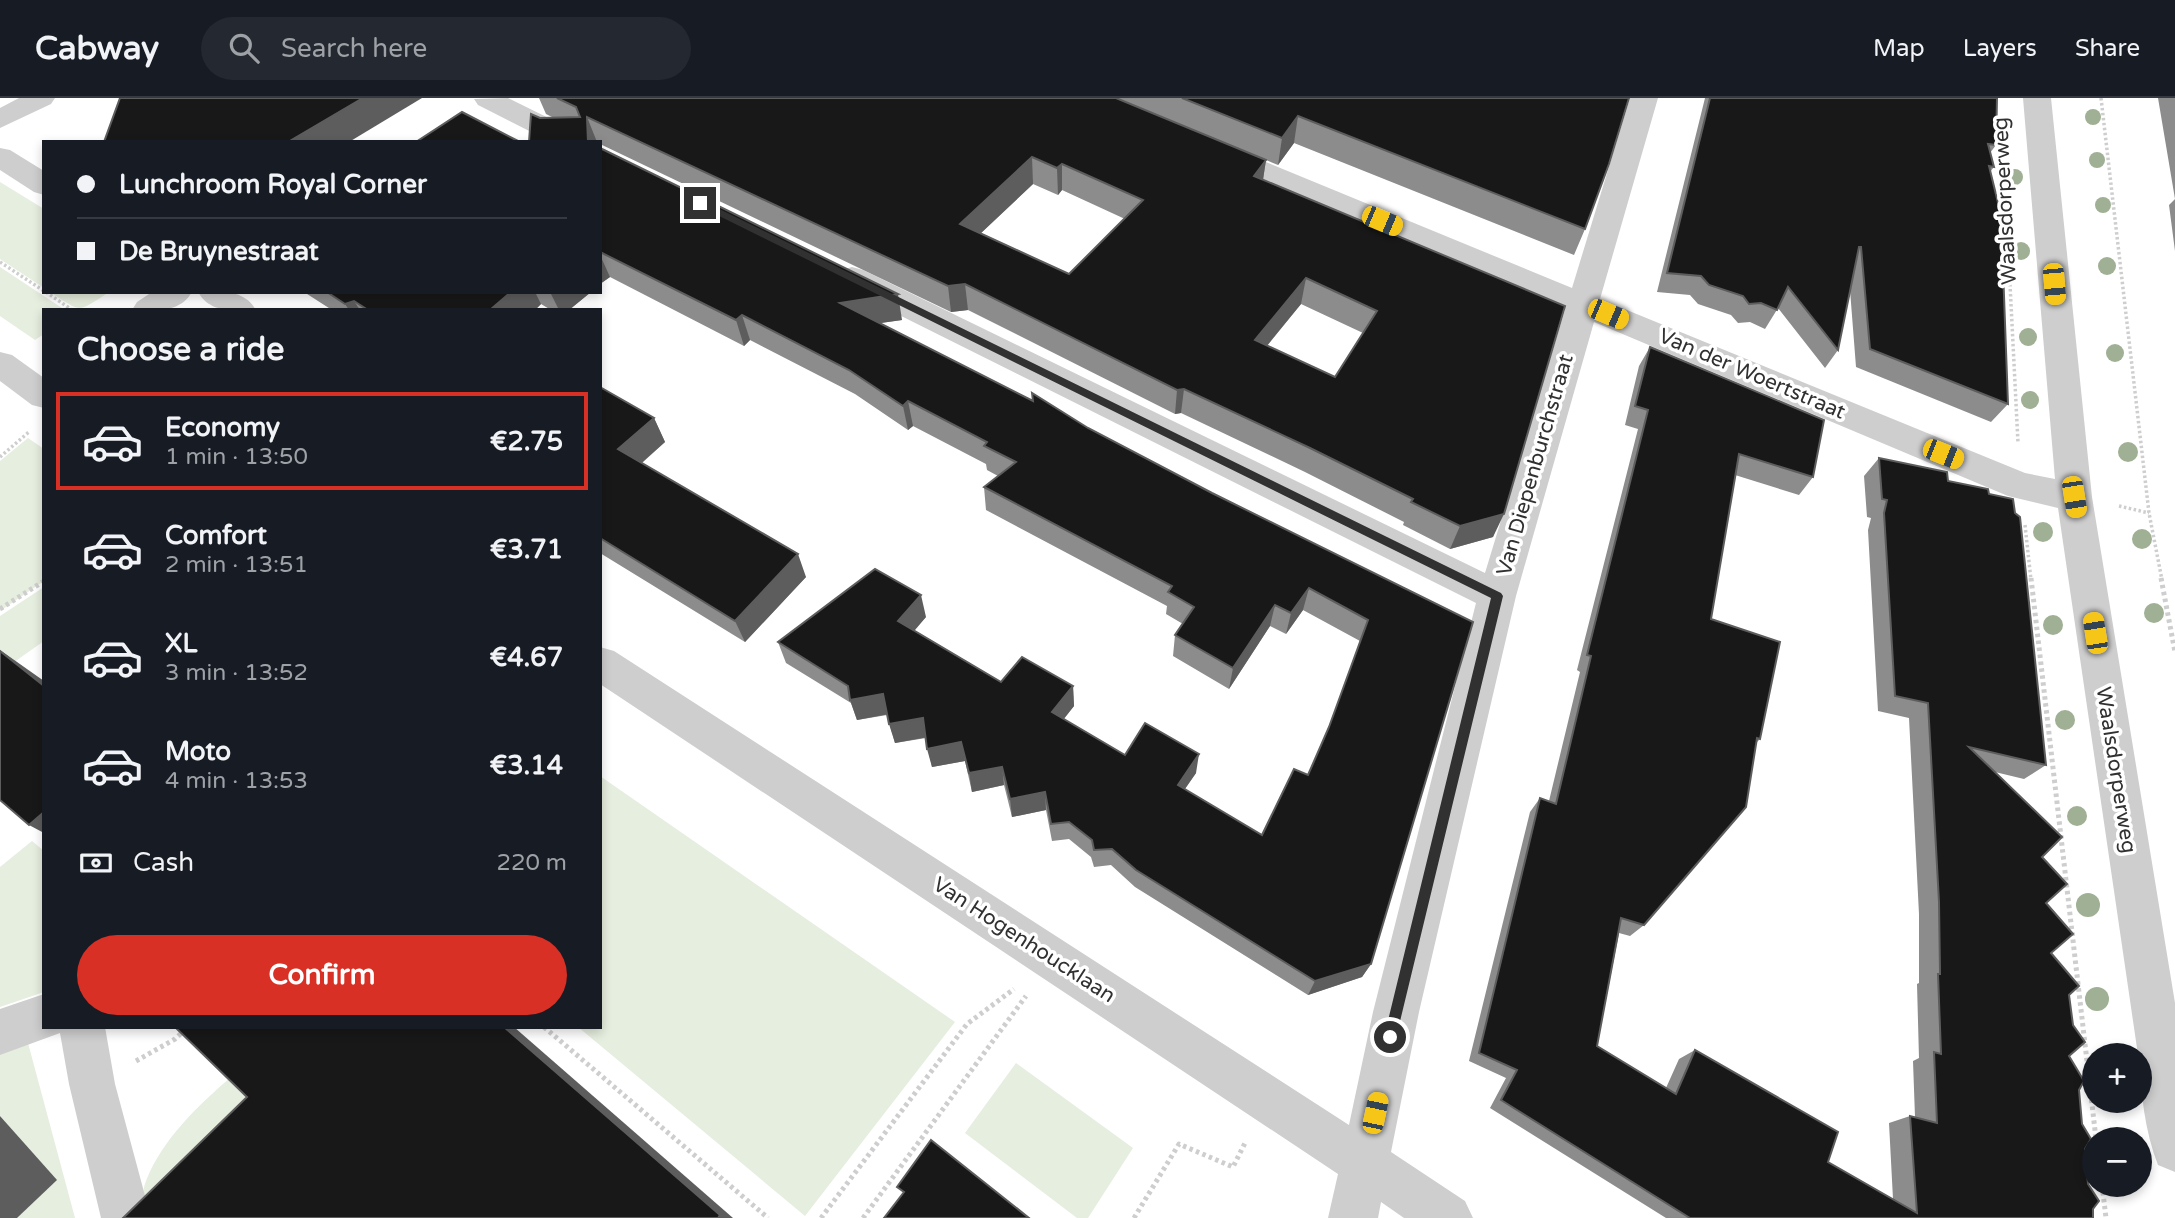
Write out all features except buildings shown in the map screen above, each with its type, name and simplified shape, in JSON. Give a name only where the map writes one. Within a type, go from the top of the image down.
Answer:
[{"type":"street","points":[[0,119],[41,98]]},
{"type":"street","name":"Van Diepenburchstraat","points":[[1353,1218],[1396,1012],[1497,596],[1644,98]]},
{"type":"street","name":"Waalsdorperweg","points":[[2037,98],[2074,497],[2175,1149]]},
{"type":"street","points":[[481,103],[570,140]]},
{"type":"street","name":"Van der Woertstraat","points":[[1185,140],[2020,486],[2074,497]]},
{"type":"street","points":[[0,157],[42,184]]},
{"type":"street","points":[[825,265],[1497,596]]},
{"type":"street","points":[[151,308],[173,294]]},
{"type":"street","points":[[217,294],[237,308]]},
{"type":"street","points":[[0,364],[38,396]]},
{"type":"street","points":[[0,403],[38,396]]},
{"type":"street","name":"Van Hogenhoucklaan","points":[[602,664],[1448,1218]]},
{"type":"street","points":[[0,1032],[42,1018]]},
{"type":"street","points":[[82,1029],[92,1084],[126,1218]]},
{"type":"path","points":[[2101,98],[2148,513],[2175,652]]},
{"type":"path","points":[[0,262],[42,290]]},
{"type":"path","name":"Waalsdorperweg","points":[[2009,278],[2020,486],[2095,1127]]},
{"type":"path","points":[[48,294],[69,308]]},
{"type":"path","points":[[0,457],[38,396]]},
{"type":"path","points":[[0,609],[42,582]]},
{"type":"path","points":[[821,1218],[967,1024],[1054,959]]},
{"type":"path","points":[[863,1218],[1054,959]]},
{"type":"path","points":[[92,1084],[175,1039],[186,1029]]},
{"type":"path","points":[[546,1029],[768,1218]]},
{"type":"path","points":[[1134,1218],[1179,1144],[1233,1167],[1266,1101]]},
{"type":"path","points":[[2103,1197],[2106,1218]]},
{"type":"green space","points":[[0,182],[42,208],[42,287],[0,259]]},
{"type":"green space","points":[[0,267],[62,308],[42,308],[42,335],[35,340],[0,316]]},
{"type":"green space","points":[[53,294],[106,294],[85,307],[68,304]]},
{"type":"green space","points":[[28,438],[42,448],[42,582],[0,611],[0,461]]},
{"type":"green space","points":[[42,588],[42,642],[0,672],[0,616]]},
{"type":"green space","points":[[602,777],[955,1022],[805,1216],[580,1029],[602,1029]]},
{"type":"green space","points":[[32,841],[42,849],[42,993],[0,1007],[0,867]]},
{"type":"green space","points":[[28,1043],[75,1218],[17,1218],[56,1180],[0,1116],[0,1052]]},
{"type":"green space","points":[[1016,1063],[1133,1148],[1088,1218],[1077,1218],[965,1133]]},
{"type":"green space","points":[[232,1076],[259,1102],[142,1214],[145,1185],[162,1151],[194,1111]]},
{"type":"route","points":[[700,203],[1497,596],[1390,1037]]}]
